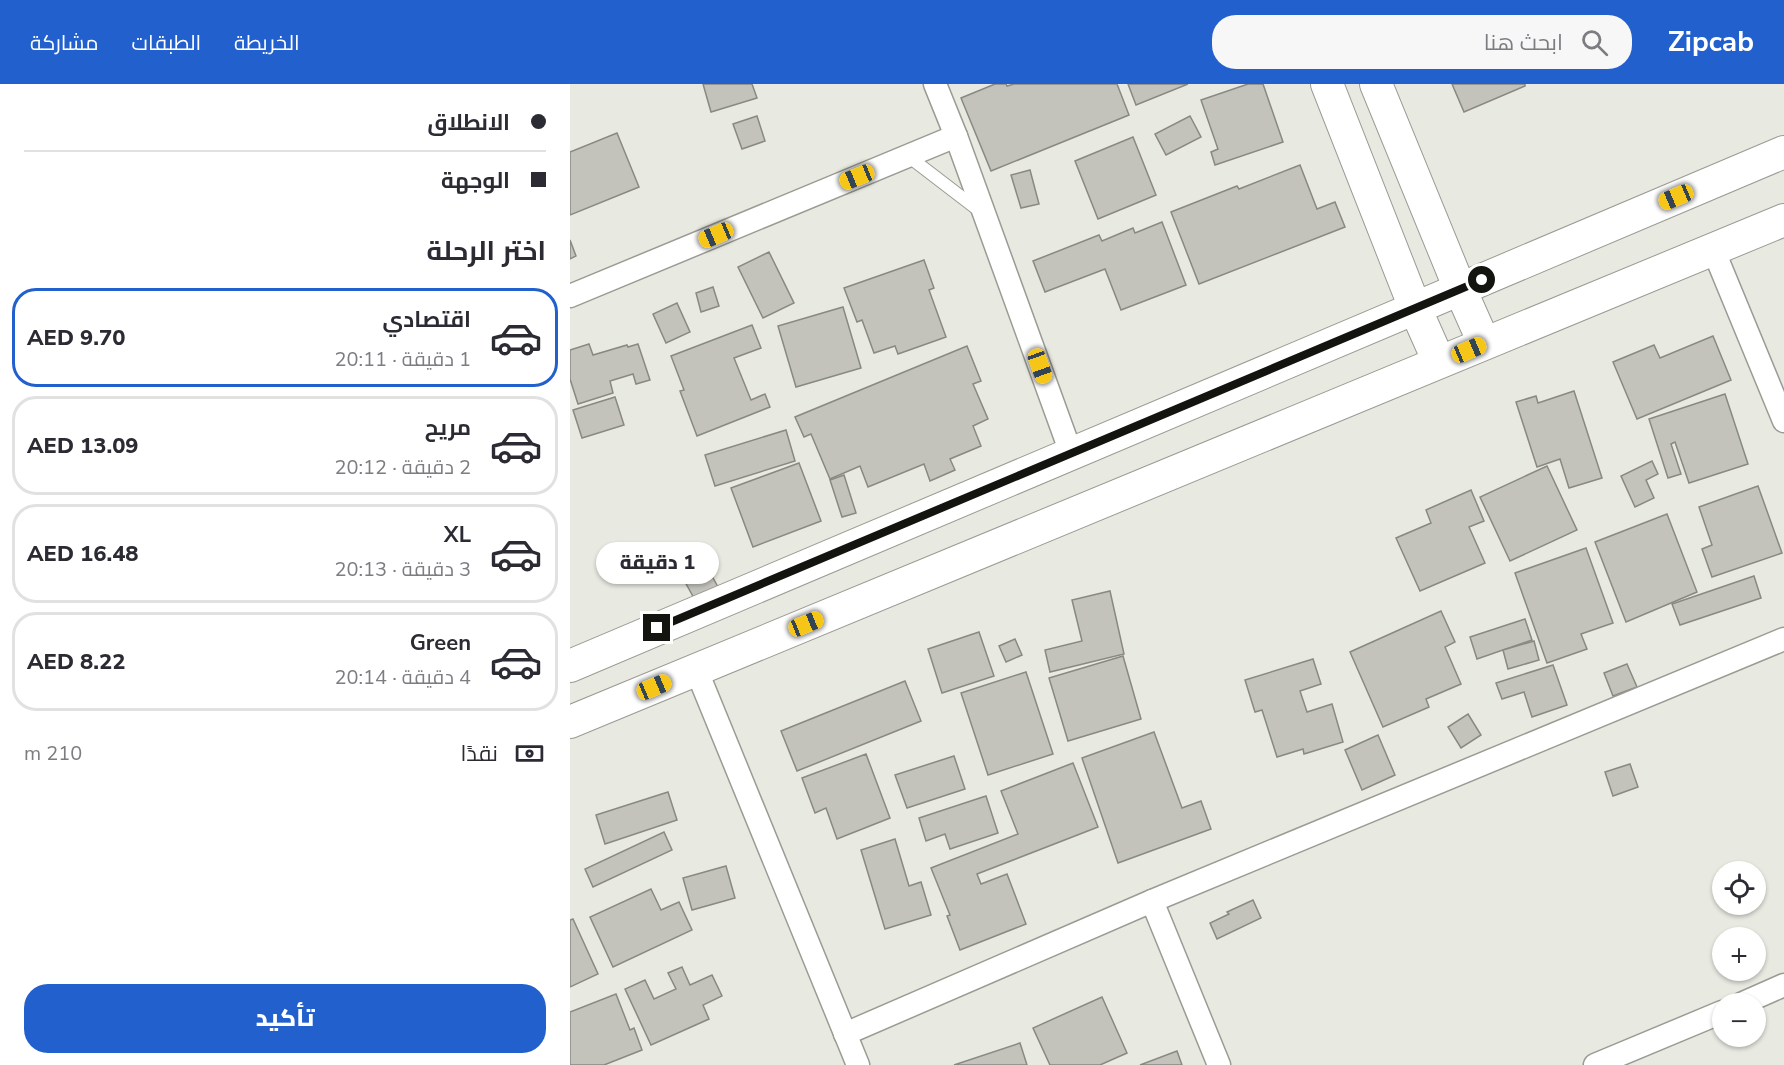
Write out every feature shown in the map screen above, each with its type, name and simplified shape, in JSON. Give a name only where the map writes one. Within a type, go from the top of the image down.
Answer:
[{"type":"street","points":[[935,84],[1071,453]]},
{"type":"street","points":[[1327,84],[1415,308],[1439,362]]},
{"type":"street","points":[[1376,84],[1484,344]]},
{"type":"street","points":[[570,296],[956,136]]},
{"type":"street","points":[[570,666],[1784,152]]},
{"type":"street","points":[[570,722],[1784,220]]},
{"type":"street","points":[[1713,249],[1784,421]]},
{"type":"street","points":[[845,1034],[1152,901],[1784,639]]},
{"type":"street","points":[[696,669],[858,1065]]},
{"type":"street","points":[[1152,901],[1219,1065]]},
{"type":"street","points":[[1766,993],[1784,985]]},
{"type":"street","points":[[1595,1065],[1712,1016]]},
{"type":"lane","points":[[908,156],[985,215]]},
{"type":"building","points":[[703,84],[752,84],[757,98],[711,112]]},
{"type":"building","points":[[995,84],[1006,84],[1007,86],[1014,84],[1117,84],[1129,115],[991,171],[961,98]]},
{"type":"building","points":[[1128,84],[1188,84],[1136,105]]},
{"type":"building","points":[[1248,84],[1263,84],[1283,142],[1215,165],[1211,152],[1218,149],[1201,100]]},
{"type":"building","points":[[1452,84],[1525,84],[1525,86],[1464,112]]},
{"type":"building","points":[[757,116],[765,141],[742,149],[733,124]]},
{"type":"building","points":[[1190,116],[1201,137],[1166,155],[1155,134]]},
{"type":"building","points":[[617,133],[639,187],[570,215],[570,152]]},
{"type":"building","points":[[1133,137],[1156,195],[1098,219],[1075,161]]},
{"type":"building","points":[[1300,165],[1317,209],[1335,202],[1345,227],[1199,284],[1171,212],[1237,186],[1239,189]]},
{"type":"building","points":[[1030,170],[1039,204],[1021,208],[1011,175]]},
{"type":"building","points":[[1162,222],[1186,285],[1121,310],[1105,269],[1045,292],[1033,261],[1099,235],[1102,241],[1133,228],[1135,233]]},
{"type":"building","points":[[570,240],[576,256],[570,259]]},
{"type":"building","points":[[769,252],[794,303],[763,318],[738,267]]},
{"type":"building","points":[[924,260],[934,288],[929,290],[946,337],[898,354],[895,346],[874,353],[862,320],[857,322],[844,288]]},
{"type":"building","points":[[713,287],[719,306],[701,312],[696,293]]},
{"type":"building","points":[[677,303],[690,332],[666,343],[653,314]]},
{"type":"building","points":[[843,307],[861,368],[796,387],[778,326]]},
{"type":"building","points":[[752,325],[761,348],[734,358],[751,400],[765,394],[770,407],[697,436],[680,391],[684,390],[671,356]]},
{"type":"building","points":[[1713,336],[1731,380],[1637,419],[1613,362],[1654,345],[1660,358]]},
{"type":"building","points":[[589,344],[593,355],[638,344],[650,380],[636,384],[633,374],[610,381],[613,393],[578,404],[570,379],[570,350]]},
{"type":"building","points":[[967,346],[981,381],[973,384],[988,419],[973,426],[981,446],[950,459],[955,470],[930,481],[924,464],[868,487],[860,466],[830,479],[811,434],[804,437],[795,417]]},
{"type":"building","points":[[1574,391],[1602,478],[1569,488],[1560,459],[1537,467],[1516,402],[1536,396],[1538,403]]},
{"type":"building","points":[[1725,394],[1748,464],[1689,483],[1675,442],[1671,444],[1681,474],[1668,478],[1649,419]]},
{"type":"building","points":[[615,397],[624,425],[582,438],[573,410]]},
{"type":"building","points":[[786,430],[795,461],[715,486],[705,455]]},
{"type":"building","points":[[1652,461],[1658,474],[1646,480],[1654,498],[1635,507],[1621,476]]},
{"type":"building","points":[[799,463],[821,521],[753,547],[731,488]]},
{"type":"building","points":[[1547,466],[1577,530],[1510,561],[1480,497]]},
{"type":"building","points":[[844,475],[856,513],[842,517],[830,480]]},
{"type":"building","points":[[1758,486],[1782,553],[1712,577],[1702,549],[1712,545],[1699,507]]},
{"type":"building","points":[[1471,490],[1484,521],[1469,527],[1485,563],[1420,591],[1396,538],[1431,523],[1426,510]]},
{"type":"building","points":[[1667,514],[1697,592],[1626,622],[1595,542]]},
{"type":"building","points":[[1586,548],[1613,623],[1581,634],[1587,649],[1547,663],[1515,573]]},
{"type":"building","points":[[702,558],[718,587],[695,600],[679,571]]},
{"type":"building","points":[[1754,576],[1761,598],[1680,625],[1672,604]]},
{"type":"building","points":[[1110,591],[1124,654],[1050,672],[1045,650],[1082,641],[1072,600]]},
{"type":"building","points":[[1441,611],[1455,642],[1445,647],[1461,684],[1426,699],[1429,707],[1383,727],[1350,652]]},
{"type":"building","points":[[1525,619],[1532,640],[1477,659],[1470,637]]},
{"type":"building","points":[[979,632],[994,676],[942,693],[928,649]]},
{"type":"building","points":[[1015,639],[1022,655],[1006,662],[999,646]]},
{"type":"building","points":[[1534,641],[1539,660],[1508,669],[1503,650]]},
{"type":"building","points":[[1123,656],[1141,719],[1068,741],[1049,678]]},
{"type":"building","points":[[1313,659],[1321,684],[1300,691],[1307,712],[1332,704],[1343,742],[1304,754],[1303,749],[1277,757],[1262,710],[1255,712],[1245,680]]},
{"type":"building","points":[[1627,664],[1637,687],[1613,696],[1604,673]]},
{"type":"building","points":[[1553,665],[1567,705],[1532,717],[1524,692],[1502,699],[1496,683]]},
{"type":"building","points":[[1026,672],[1053,754],[988,775],[961,693]]},
{"type":"building","points":[[905,681],[921,721],[797,771],[781,731]]},
{"type":"building","points":[[1468,714],[1481,735],[1461,748],[1448,727]]},
{"type":"building","points":[[1154,732],[1182,808],[1201,801],[1211,829],[1118,863],[1082,758]]},
{"type":"building","points":[[1378,735],[1395,775],[1362,790],[1345,750]]},
{"type":"building","points":[[866,754],[890,818],[837,839],[826,808],[815,813],[802,778]]},
{"type":"building","points":[[954,756],[965,789],[907,808],[895,775]]},
{"type":"building","points":[[1073,763],[1098,827],[977,874],[981,884],[1007,874],[1026,924],[960,950],[947,916],[950,915],[931,868],[1018,834],[1001,791]]},
{"type":"building","points":[[1630,764],[1638,787],[1613,796],[1605,772]]},
{"type":"building","points":[[668,792],[677,820],[605,844],[596,815]]},
{"type":"building","points":[[986,796],[998,833],[950,849],[945,834],[926,841],[919,818]]},
{"type":"building","points":[[664,832],[672,850],[593,887],[585,869]]},
{"type":"building","points":[[895,839],[909,886],[921,882],[931,915],[885,929],[861,850]]},
{"type":"building","points":[[726,866],[735,898],[692,910],[683,878]]},
{"type":"building","points":[[651,889],[661,910],[679,902],[692,930],[613,967],[590,917]]},
{"type":"building","points":[[1253,900],[1261,918],[1217,939],[1210,923]]},
{"type":"building","points":[[573,919],[598,974],[570,987],[570,920]]},
{"type":"building","points":[[682,967],[690,985],[712,975],[722,996],[703,1005],[709,1019],[651,1045],[625,989],[645,980],[654,999],[676,989],[668,973]]},
{"type":"building","points":[[616,994],[630,1030],[634,1028],[642,1050],[604,1065],[570,1065],[570,1012]]},
{"type":"building","points":[[1102,997],[1127,1053],[1100,1065],[1050,1065],[1033,1028]]},
{"type":"building","points":[[1020,1043],[1027,1065],[954,1065]]},
{"type":"building","points":[[1177,1051],[1182,1065],[1140,1065]]},
{"type":"route","points":[[657,628],[1482,280]]}]
